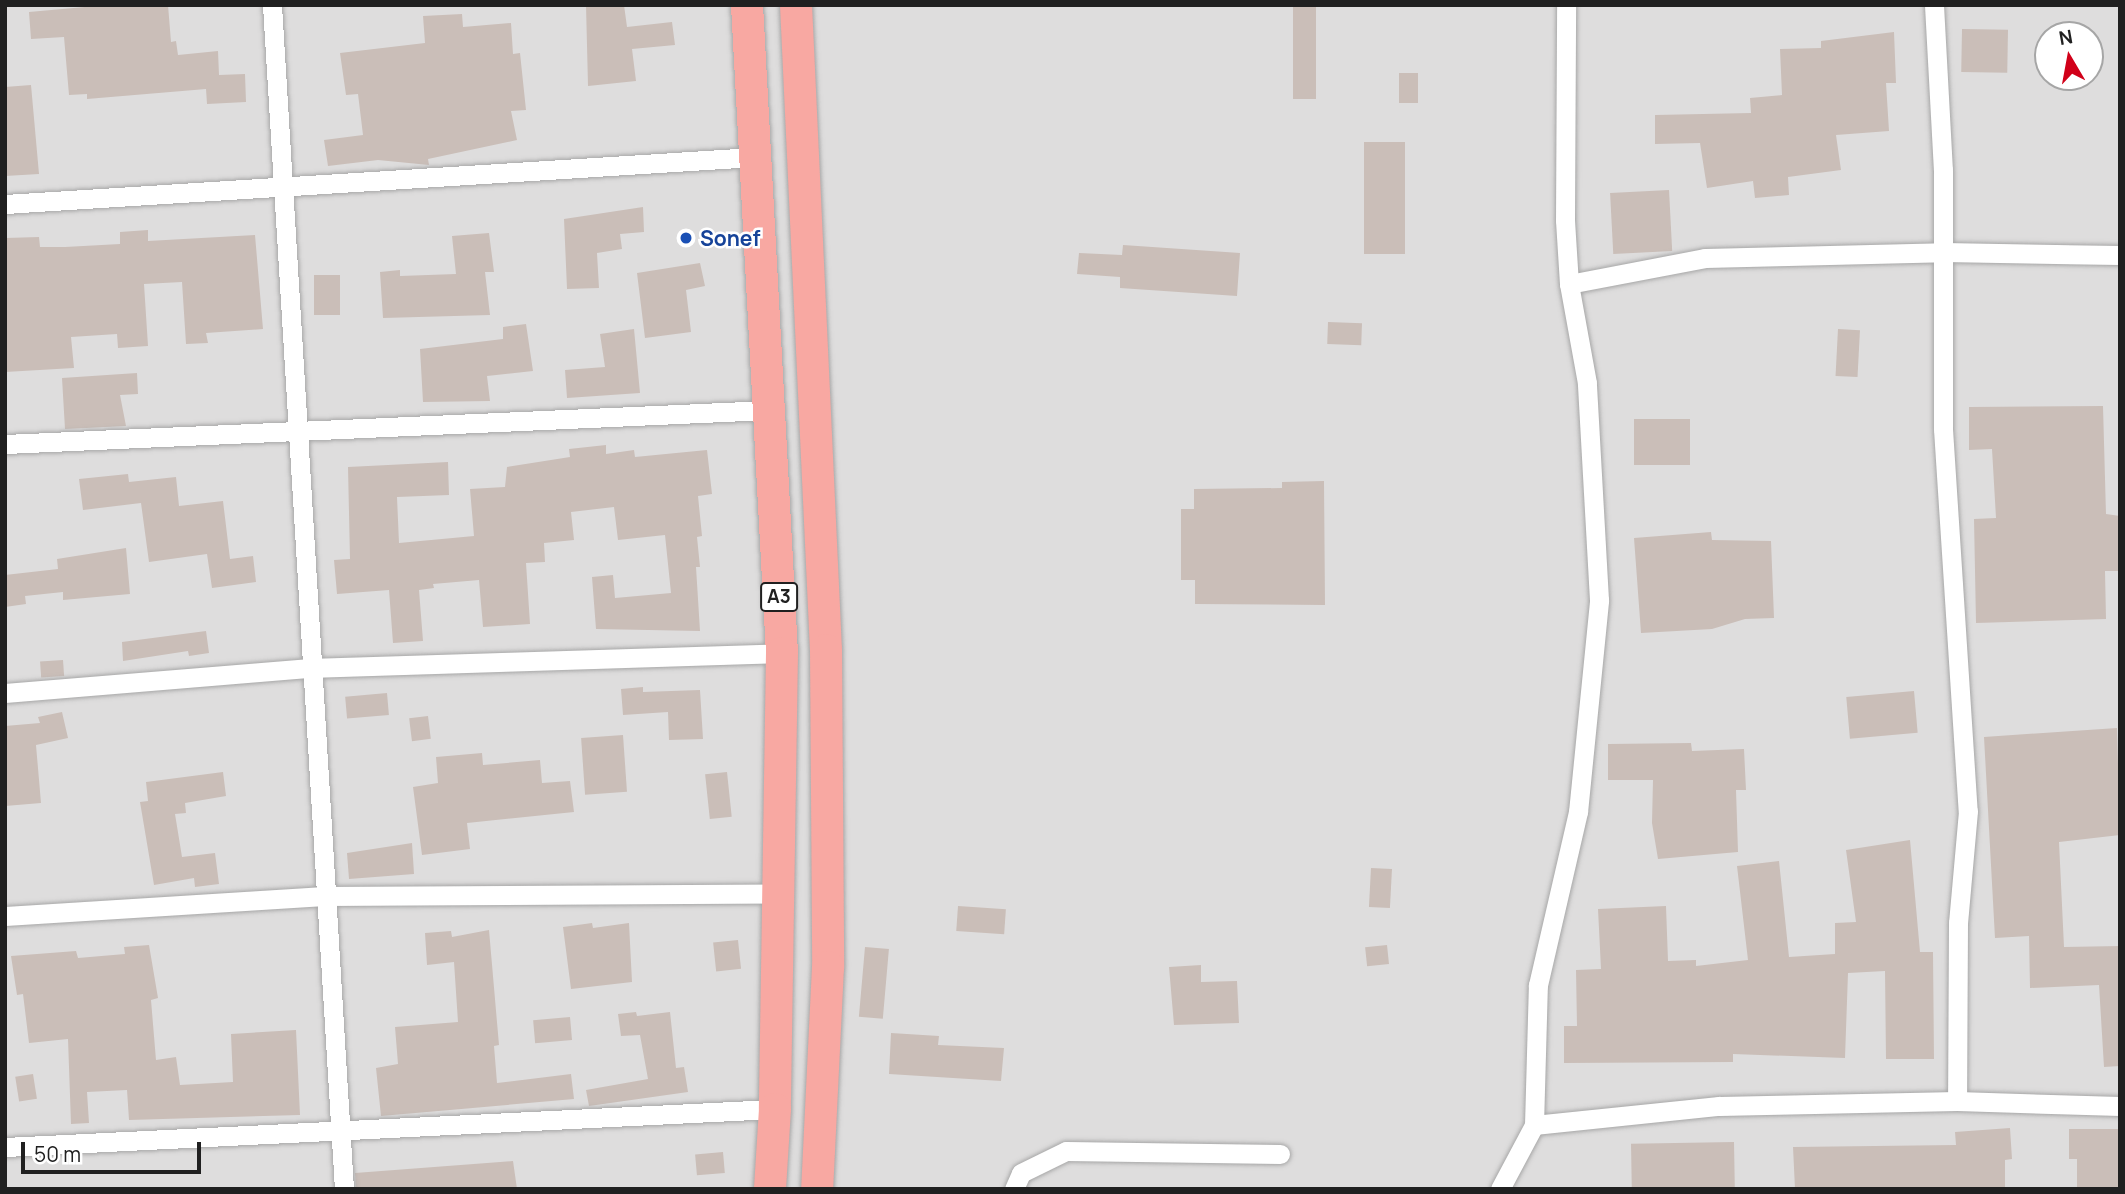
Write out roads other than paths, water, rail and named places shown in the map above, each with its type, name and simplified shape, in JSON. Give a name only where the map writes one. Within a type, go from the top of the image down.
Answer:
[{"type":"highway","name":"A3","points":[[747,5],[782,653],[775,1109],[770,1189]]},
{"type":"highway","name":"A3","points":[[796,5],[822,565],[828,967],[817,1189]]},
{"type":"highway","points":[[778,568],[822,565]]},
{"type":"street","points":[[272,5],[295,430],[344,1189]]},
{"type":"street","points":[[1500,1189],[1534,1125],[1538,985],[1578,812],[1599,600],[1587,383],[1569,284],[1564,220],[1566,5]]},
{"type":"street","points":[[1934,5],[1943,252],[1943,429],[1968,811],[1958,922],[1957,1101]]},
{"type":"street","points":[[5,204],[755,157]]},
{"type":"street","points":[[1569,284],[1705,258],[1943,252],[2120,255]]},
{"type":"street","points":[[5,444],[768,410]]},
{"type":"street","points":[[5,693],[310,668],[782,653]]},
{"type":"street","points":[[5,916],[324,896],[779,894]]},
{"type":"street","points":[[1534,1125],[1719,1106],[1957,1101],[2120,1106]]},
{"type":"street","points":[[5,1147],[340,1128],[775,1109]]},
{"type":"street","points":[[1014,1189],[1021,1173],[1066,1151],[1280,1154]]},
{"type":"place","name":"Sonef","points":[[686,238]]}]
